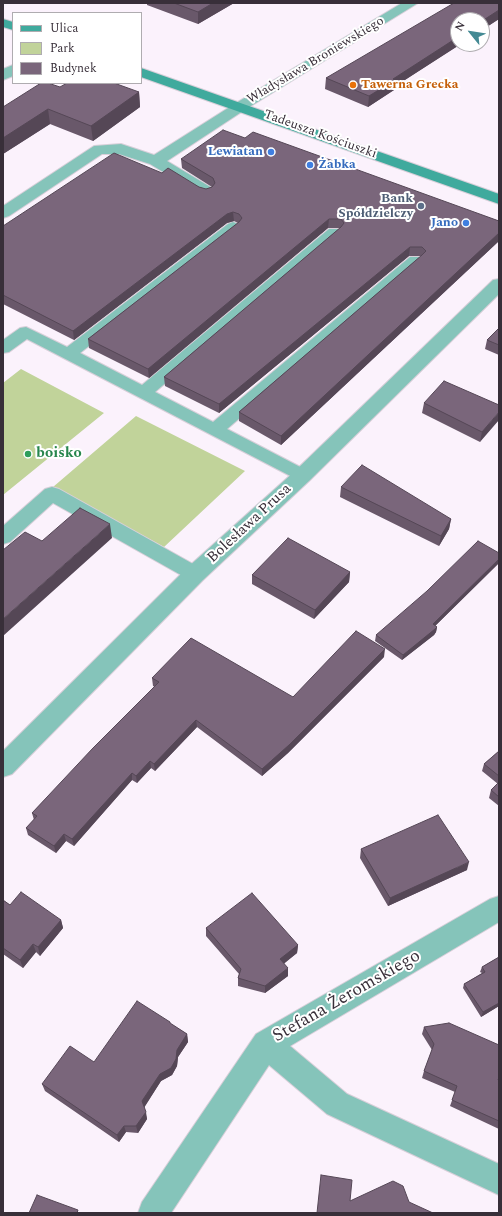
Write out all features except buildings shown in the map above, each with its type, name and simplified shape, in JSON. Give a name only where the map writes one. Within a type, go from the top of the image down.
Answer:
[{"type":"street","name":"Władysława Broniewskiego","points":[[156,161],[241,106],[411,3]]},
{"type":"street","points":[[3,76],[12,70]]},
{"type":"street","name":"Tadeusza Kościuszki","points":[[142,72],[241,106],[499,199]]},
{"type":"street","points":[[3,213],[99,149],[121,149],[156,161],[206,191]]},
{"type":"street","name":"Bolesława Prusa","points":[[3,767],[195,574],[302,476],[499,284]]},
{"type":"street","name":"Stefana Żeromskiego","points":[[153,1213],[266,1044],[499,908]]},
{"type":"street","points":[[266,1044],[337,1104],[499,1180]]},
{"type":"lane","points":[[68,354],[233,227]]},
{"type":"lane","points":[[143,393],[334,232]]},
{"type":"lane","points":[[215,430],[415,260]]},
{"type":"lane","points":[[3,348],[26,332],[302,476]]},
{"type":"lane","points":[[3,537],[52,494],[195,574]]},
{"type":"green space","name":"boisko","points":[[21,369],[104,413],[3,495],[3,383]]},
{"type":"green space","points":[[136,416],[245,471],[164,547],[53,487]]},
{"type":"place","name":"Tawerna Grecka","points":[[353,85]]},
{"type":"place","name":"Lewiatan","points":[[271,152]]},
{"type":"place","name":"Żabka","points":[[310,165]]},
{"type":"place","name":"Bank Spółdzielczy","points":[[421,206]]},
{"type":"place","name":"Jano","points":[[466,223]]},
{"type":"place","name":"boisko","points":[[28,454]]}]
